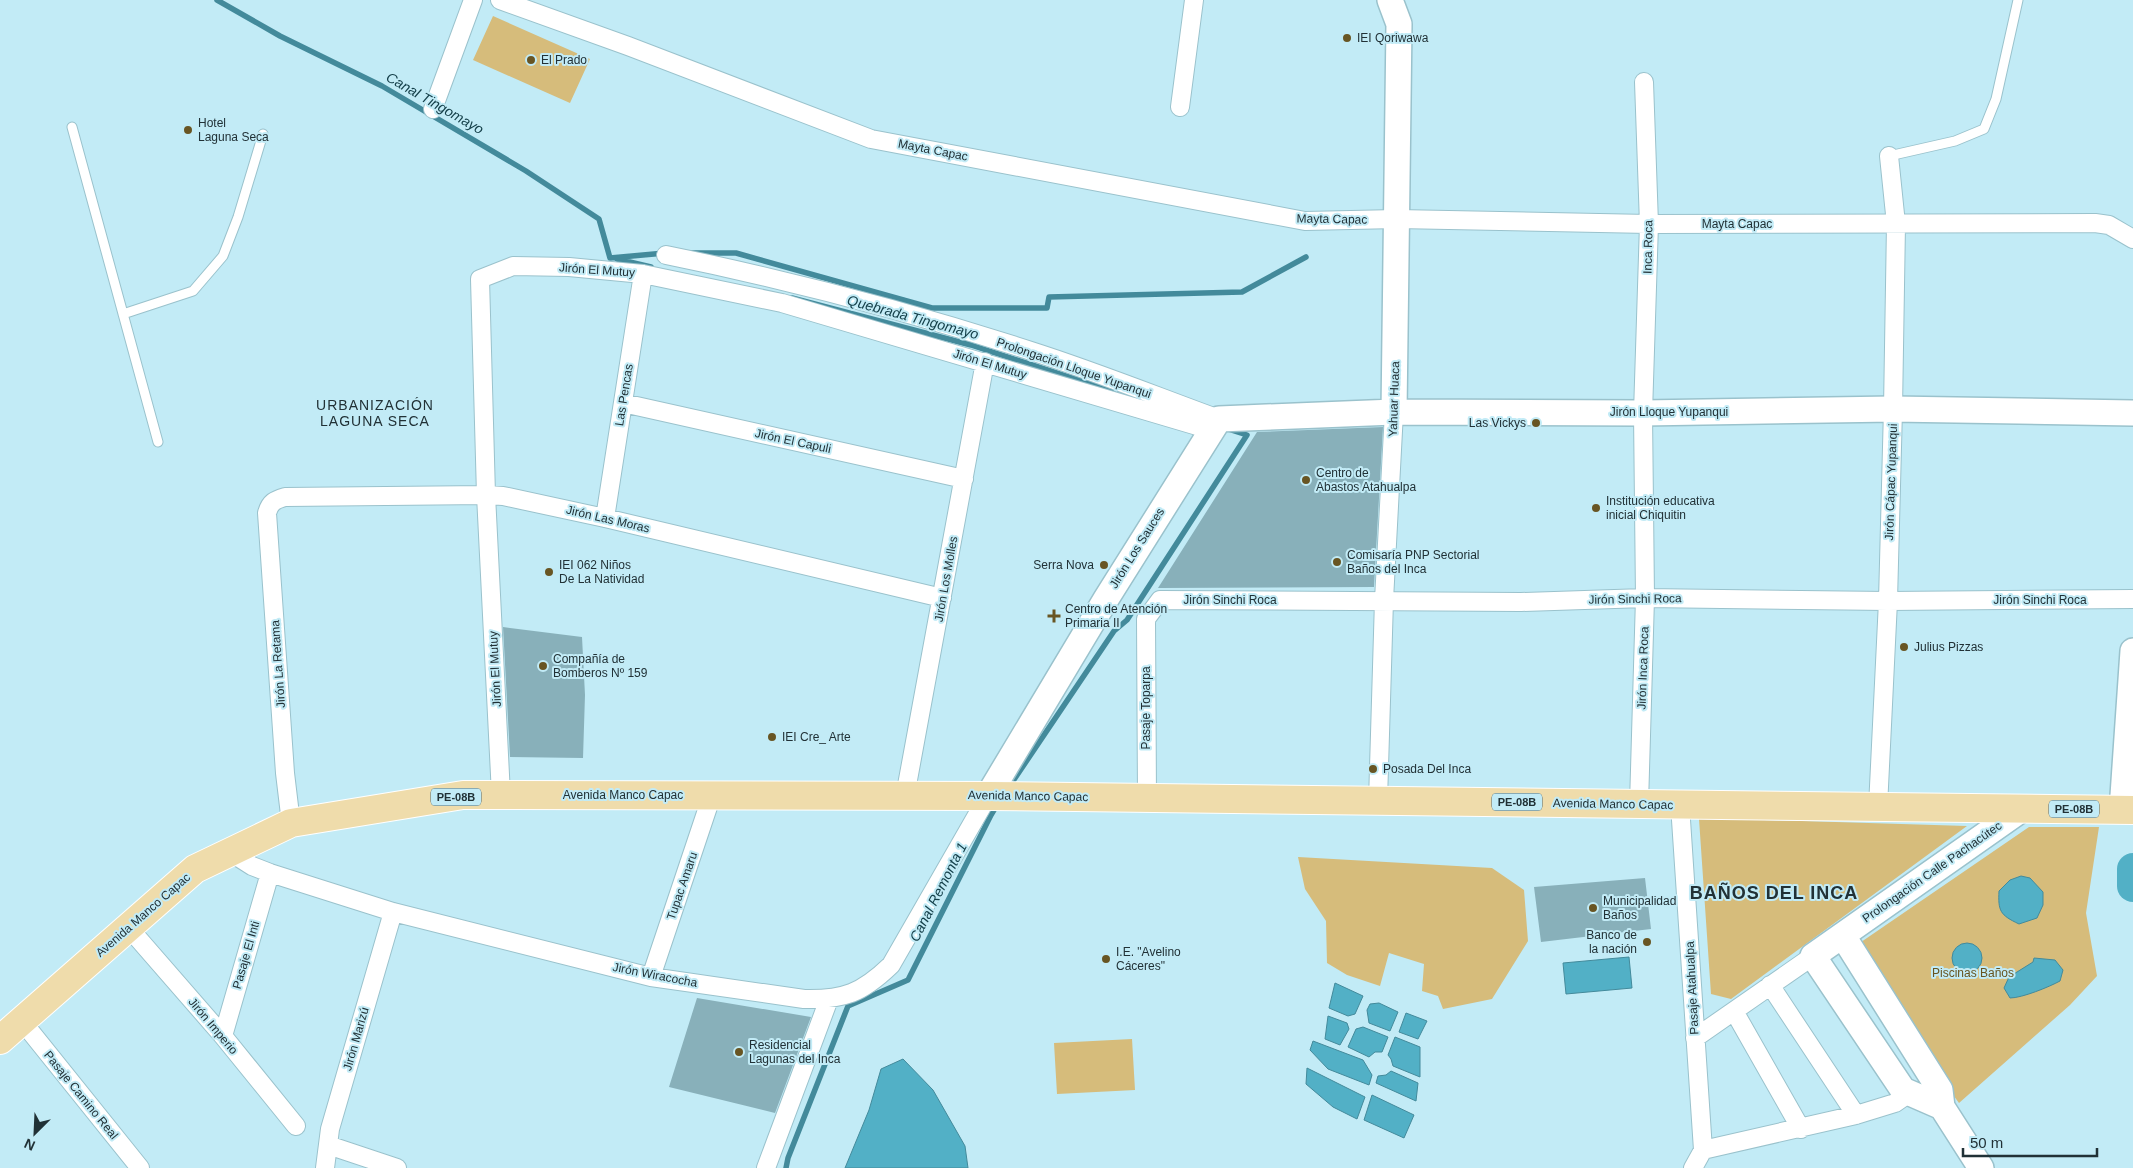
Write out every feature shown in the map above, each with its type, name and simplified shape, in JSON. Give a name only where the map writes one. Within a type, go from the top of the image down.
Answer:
[{"type":"main road","name":"Avenida Manco Capac","points":[[0,1040],[195,869],[291,823],[464,795],[999,796],[2127,810]]},
{"type":"street","points":[[434,108],[473,0]]},
{"type":"street","name":"Mayta Capac","points":[[500,0],[628,46],[871,139],[1305,221],[1397,219],[1649,224],[2094,223],[2109,225],[2133,239]]},
{"type":"street","points":[[1180,107],[1194,0]]},
{"type":"street","name":"Yahuar Huaca","points":[[1378,801],[1384,600],[1394,412],[1397,219],[1399,24],[1390,0]]},
{"type":"street","name":"Inca Roca","points":[[1643,413],[1649,224],[1644,82]]},
{"type":"street","name":"Jirón Cápac Yupanqui","points":[[1878,807],[1888,601],[1893,409],[1896,224],[1889,156]]},
{"type":"street","name":"Prolongación Lloque Yupanqui","points":[[666,255],[741,270],[875,304],[1032,351],[1215,425]]},
{"type":"street","name":"Jirón El Mutuy","points":[[502,795],[486,495],[480,280],[513,266],[569,267],[644,274],[782,303],[985,362],[1215,425]]},
{"type":"street","name":"Las Pencas","points":[[605,518],[644,274]]},
{"type":"street","name":"Jirón Los Molles","points":[[905,796],[985,362]]},
{"type":"street","name":"Jirón El Capuli","points":[[623,404],[964,479]]},
{"type":"street","name":"Jirón Lloque Yupanqui","points":[[1215,425],[1394,412],[1643,413],[1893,409],[2133,413]]},
{"type":"street","name":"Jirón Inca Roca","points":[[1640,804],[1645,598],[1643,413]]},
{"type":"street","name":"Jirón Los Sauces","points":[[999,796],[1106,599],[1215,425]]},
{"type":"street","name":"Jirón Las Moras","points":[[270,504],[277,499],[286,497],[503,496],[605,518],[942,598]]},
{"type":"street","name":"Jirón La Retama","points":[[270,504],[267,513],[284,764],[291,823]]},
{"type":"street","name":"Jirón Sinchi Roca","points":[[1146,619],[1160,600],[1521,602],[1645,598],[1888,601],[2133,599]]},
{"type":"street","name":"Pasaje Toparpa","points":[[1146,619],[1147,798]]},
{"type":"street","points":[[2127,810],[2133,651]]},
{"type":"street","name":"Tupac Amaru","points":[[651,977],[712,795]]},
{"type":"street","name":"Jirón Wiracocha","points":[[230,852],[252,866],[270,873],[392,912],[651,977],[804,999],[830,1000],[855,992],[873,982],[891,965],[999,796]]},
{"type":"street","name":"Pasaje Atahualpa","points":[[1680,805],[1703,1150]]},
{"type":"street","name":"Prolongación Calle Pachacútec","points":[[1812,956],[2022,809]]},
{"type":"street","name":"Pasaje El Inti","points":[[223,1036],[270,873]]},
{"type":"street","name":"Jirón Marizú","points":[[325,1168],[333,1120],[392,912]]},
{"type":"street","name":"Jirón Imperio","points":[[128,928],[223,1036],[296,1126]]},
{"type":"street","points":[[1843,936],[1940,1090],[1942,1107],[1981,1168]]},
{"type":"street","points":[[1695,1038],[1812,956],[1899,1086],[1908,1094],[1942,1107]]},
{"type":"street","points":[[1770,985],[1856,1115]]},
{"type":"street","points":[[766,1168],[830,1000]]},
{"type":"street","points":[[1734,1011],[1801,1128]]},
{"type":"street","name":"Pasaje Camino Real","points":[[22,1021],[140,1168]]},
{"type":"street","points":[[1693,1168],[1703,1150],[1856,1115],[1895,1103],[1908,1094]]},
{"type":"street","points":[[328,1145],[397,1168]]},
{"type":"lane","points":[[1889,156],[1955,140],[1984,129],[1996,99],[2018,0]]},
{"type":"lane","points":[[72,127],[158,442]]},
{"type":"lane","points":[[123,314],[193,291],[223,256],[238,217],[264,134]]},
{"type":"green space","name":"El Prado","points":[[493,16],[590,59],[570,103],[473,60]]},
{"type":"green space","points":[[1699,818],[1967,826],[1731,999],[1711,994]]},
{"type":"green space","name":"Piscinas Baños","points":[[2029,827],[2099,827],[2086,913],[2097,976],[2070,1005],[1959,1103],[1848,951]]},
{"type":"green space","points":[[1298,857],[1492,868],[1524,890],[1528,941],[1492,999],[1443,1009],[1438,996],[1422,991],[1424,964],[1389,953],[1380,986],[1347,975],[1327,963],[1326,921],[1305,889]]},
{"type":"green space","points":[[1132,1039],[1135,1090],[1057,1094],[1054,1043]]},
{"type":"water","points":[[2021,876],[2030,878],[2043,892],[2043,905],[2037,918],[2019,924],[2002,912],[1999,903],[1999,891],[2010,880]]},
{"type":"water","points":[[1967,943],[1978,947],[1982,958],[1978,969],[1967,973],[1956,969],[1952,958],[1956,947]]},
{"type":"water","points":[[1629,957],[1632,988],[1566,994],[1563,963]]},
{"type":"water","points":[[2034,958],[2055,960],[2063,970],[2060,981],[2043,989],[2010,998],[2004,988],[2009,977],[2033,962]]},
{"type":"water","points":[[1335,983],[1363,996],[1355,1014],[1348,1016],[1329,1008]]},
{"type":"water","points":[[1379,1003],[1398,1012],[1390,1031],[1369,1023],[1367,1010],[1370,1004]]},
{"type":"water","points":[[1406,1013],[1427,1021],[1418,1039],[1399,1032]]},
{"type":"water","points":[[1328,1016],[1347,1023],[1349,1029],[1340,1045],[1325,1039]]},
{"type":"water","points":[[1363,1027],[1388,1037],[1382,1052],[1375,1052],[1369,1057],[1348,1047],[1356,1029]]},
{"type":"water","points":[[1395,1037],[1420,1047],[1420,1077],[1393,1066],[1388,1055]]},
{"type":"water","points":[[1313,1041],[1363,1060],[1372,1075],[1369,1085],[1328,1069],[1310,1050]]},
{"type":"water","points":[[903,1059],[933,1090],[965,1146],[968,1168],[845,1168],[869,1110],[881,1069]]},
{"type":"water","points":[[1307,1068],[1365,1097],[1357,1119],[1333,1107],[1306,1084]]},
{"type":"water","points":[[1391,1071],[1418,1083],[1416,1101],[1376,1083],[1378,1076],[1386,1075]]},
{"type":"water","points":[[1372,1095],[1414,1115],[1404,1138],[1364,1120]]},
{"type":"building","name":"Centro de Abastos Atahualpa","points":[[1383,427],[1374,587],[1158,588],[1257,432]]},
{"type":"building","name":"Compañía de Bomberos Nº 159","points":[[503,627],[582,637],[585,695],[583,758],[510,757]]},
{"type":"building","name":"Municipalidad Baños","points":[[1645,878],[1651,929],[1541,942],[1534,887]]},
{"type":"building","name":"Residencial Lagunas del Inca","points":[[697,998],[811,1017],[775,1113],[669,1087]]},
{"type":"waterway","name":"Canal Tingomayo","points":[[217,0],[280,36],[382,86],[526,171],[599,219],[610,258]]},
{"type":"waterway","points":[[610,258],[665,253]]},
{"type":"waterway","points":[[692,253],[736,253],[932,308],[1047,308],[1049,297],[1242,292],[1306,257]]},
{"type":"waterway","name":"Quebrada Tingomayo","points":[[617,259],[651,267]]},
{"type":"waterway","name":"Quebrada Tingomayo","points":[[792,298],[971,345],[1143,401]]},
{"type":"waterway","name":"Quebrada Tingomayo","points":[[1009,787],[1114,631],[1127,620],[1247,435],[1228,429]]},
{"type":"waterway","name":"Canal Remonta 1","points":[[786,1168],[788,1158],[848,1006],[908,980],[998,803]]},
{"type":"waterway","points":[[2133,869],[2133,886]]},
{"type":"place","name":"IEI Qoriwawa","points":[[1347,38]]},
{"type":"place","name":"El Prado","points":[[531,60]]},
{"type":"place","name":"Hotel Laguna Seca","points":[[188,130]]},
{"type":"place","name":"Las Vickys","points":[[1536,423]]},
{"type":"place","name":"Centro de Abastos Atahualpa","points":[[1306,480]]},
{"type":"place","name":"Institución educativa inicial Chiquitin","points":[[1596,508]]},
{"type":"place","name":"Comisaría PNP Sectorial Baños del Inca","points":[[1337,562]]},
{"type":"place","name":"Serra Nova","points":[[1104,565]]},
{"type":"place","name":"IEI 062 Niños De La Natividad","points":[[549,572]]},
{"type":"place","name":"Centro de Atención Primaria II","points":[[1054,616]]},
{"type":"place","name":"Julius Pizzas","points":[[1904,647]]},
{"type":"place","name":"Compañía de Bomberos Nº 159","points":[[543,666]]},
{"type":"place","name":"IEI Cre_ Arte","points":[[772,737]]},
{"type":"place","name":"Posada Del Inca","points":[[1373,769]]},
{"type":"place","name":"Municipalidad Baños","points":[[1593,908]]},
{"type":"place","name":"Banco de la nación","points":[[1647,942]]},
{"type":"place","name":"I.E. \"Avelino Cáceres\"","points":[[1106,959]]},
{"type":"place","name":"Residencial Lagunas del Inca","points":[[739,1052]]},
{"type":"district","name":"URBANIZACIÓN LAGUNA SECA","points":[[375,414]]},
{"type":"district","name":"BAÑOS DEL INCA","points":[[1774,893]]}]
